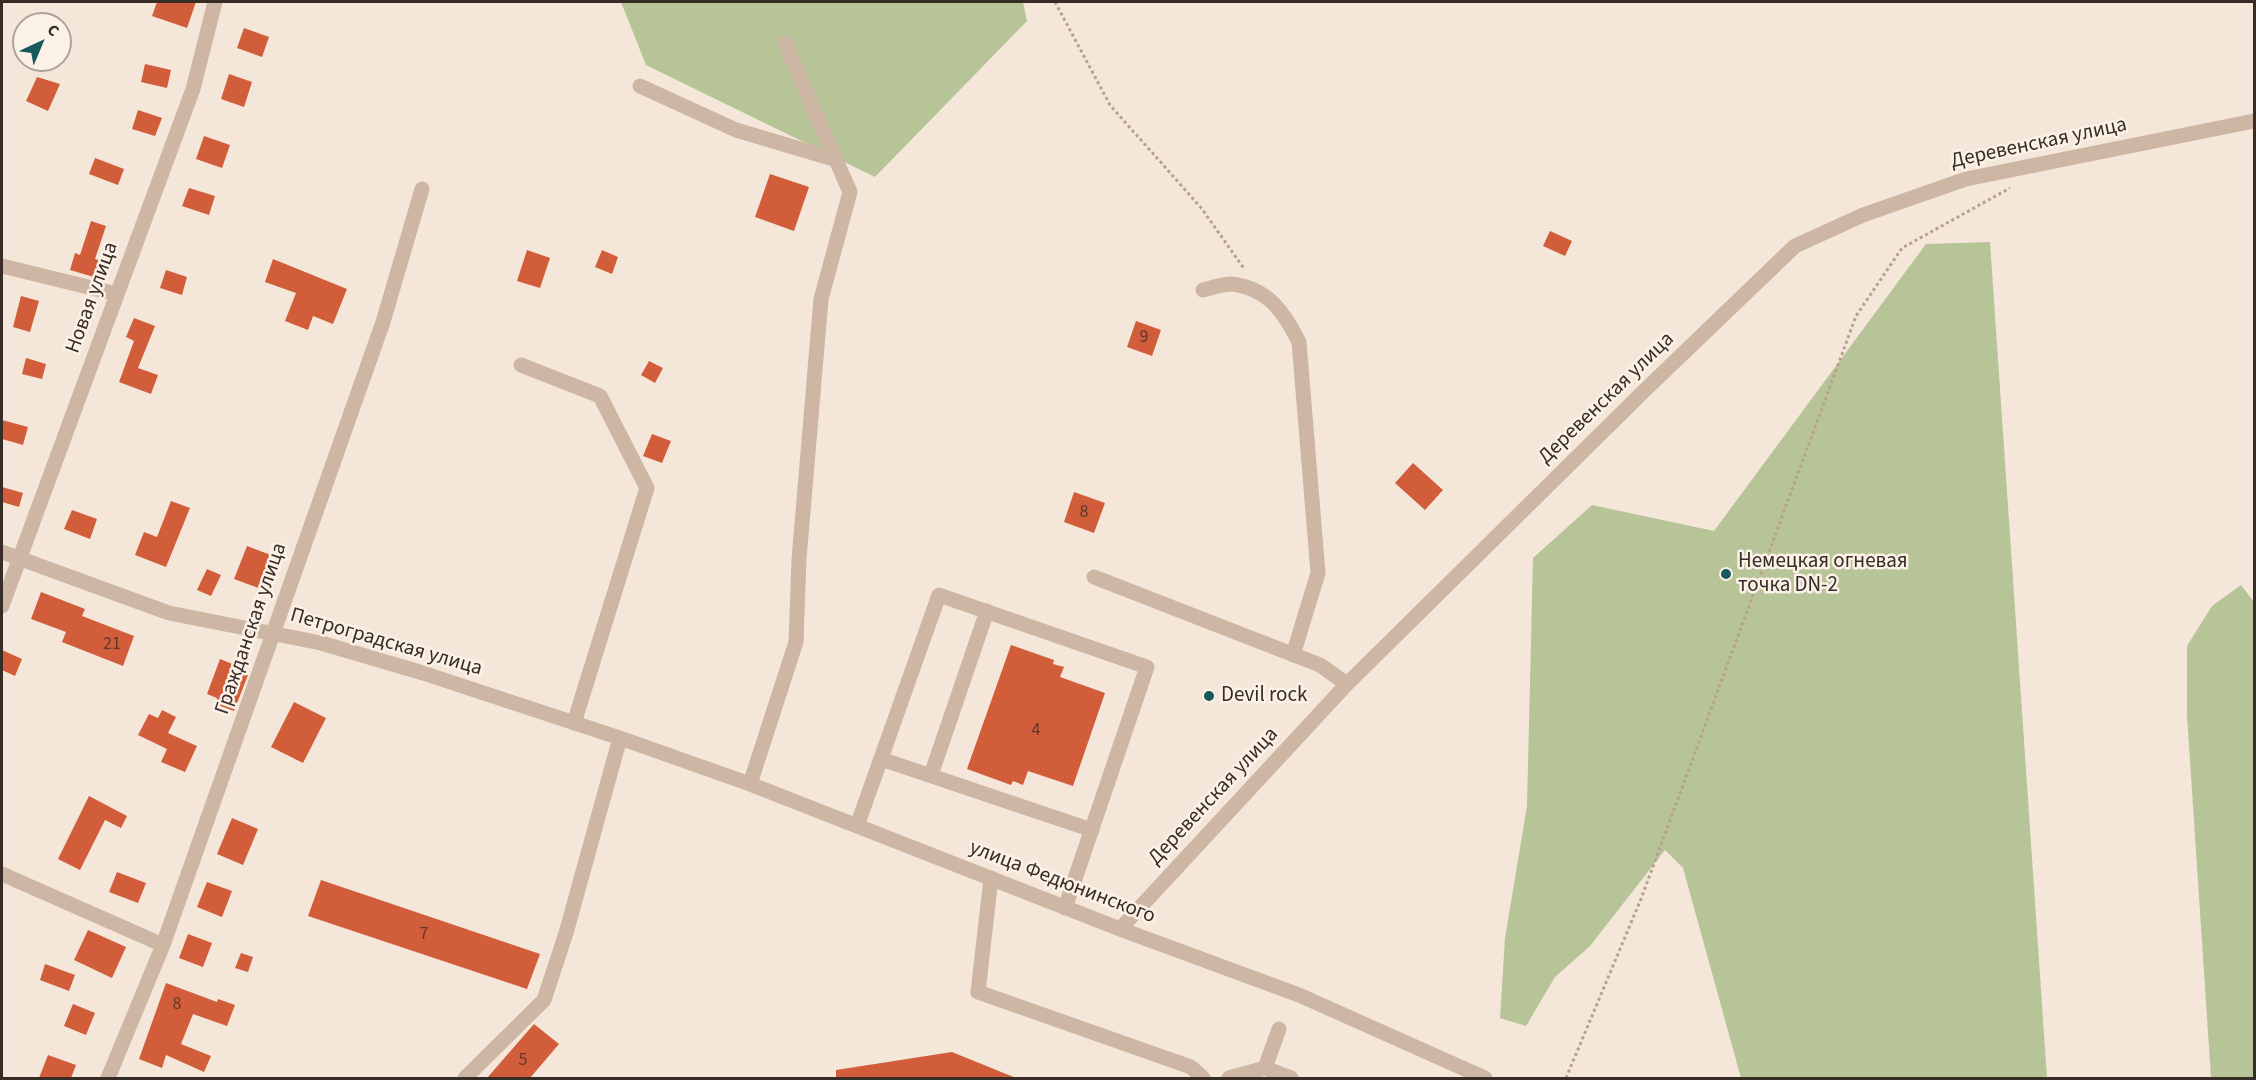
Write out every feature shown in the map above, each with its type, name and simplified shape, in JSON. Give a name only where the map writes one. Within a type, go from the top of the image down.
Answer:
[{"type":"street","name":"Новая улица","points":[[2,606],[193,89],[215,2]]},
{"type":"street","points":[[750,784],[796,642],[799,559],[821,299],[850,192],[785,43]]},
{"type":"street","points":[[640,86],[736,130],[837,160]]},
{"type":"street","name":"Деревенская улица","points":[[1120,929],[1347,684],[1645,390],[1795,246],[1863,215],[1966,179],[2254,121]]},
{"type":"street","name":"Гражданская улица","points":[[108,1078],[163,945],[383,322],[422,189]]},
{"type":"street","points":[[2,266],[117,294]]},
{"type":"street","points":[[1203,290],[1230,284],[1261,293],[1284,312],[1299,342],[1318,573],[1293,655]]},
{"type":"street","points":[[521,365],[600,396],[647,488],[574,723]]},
{"type":"street","name":"Петроградская улица","points":[[2,552],[169,612],[321,643],[423,673],[620,738]]},
{"type":"street","points":[[1094,578],[1320,665],[1347,684]]},
{"type":"street","points":[[857,826],[939,595],[1148,667],[1065,908]]},
{"type":"street","points":[[930,776],[987,612]]},
{"type":"street","points":[[465,1078],[543,1000],[566,933],[620,738]]},
{"type":"street","name":"улица Федюнинского","points":[[620,738],[750,784],[1065,908],[1299,995],[1485,1078]]},
{"type":"street","points":[[881,759],[1092,830]]},
{"type":"street","points":[[2,874],[163,945]]},
{"type":"street","points":[[991,878],[978,992],[1191,1068],[1203,1078]]},
{"type":"street","points":[[1265,1068],[1279,1029]]},
{"type":"street","points":[[1228,1078],[1265,1068],[1292,1078]]},
{"type":"path","points":[[1055,2],[1110,105],[1202,209],[1261,293]]},
{"type":"path","points":[[1566,1078],[1641,899],[1856,316],[1902,248],[2020,182]]},
{"type":"green space","points":[[621,2],[1023,2],[1027,21],[875,177],[646,65]]},
{"type":"green space","points":[[1990,242],[2047,1078],[1741,1078],[1683,868],[1665,850],[1590,946],[1555,977],[1526,1026],[1500,1018],[1505,938],[1527,806],[1533,558],[1592,505],[1714,531],[1926,244]]},
{"type":"green space","points":[[2241,585],[2254,602],[2254,1078],[2211,1078],[2187,715],[2187,646],[2212,606]]},
{"type":"building","points":[[157,2],[196,2],[187,28],[152,16]]},
{"type":"building","points":[[244,28],[269,37],[262,57],[237,48]]},
{"type":"building","points":[[145,64],[171,70],[167,88],[141,82]]},
{"type":"building","points":[[229,74],[252,82],[244,107],[221,99]]},
{"type":"building","points":[[37,77],[60,84],[48,111],[26,101]]},
{"type":"building","points":[[138,110],[162,118],[155,136],[132,129]]},
{"type":"building","points":[[204,136],[230,145],[222,168],[196,159]]},
{"type":"building","points":[[95,158],[124,169],[118,185],[89,174]]},
{"type":"building","points":[[770,174],[809,187],[794,231],[755,217]]},
{"type":"building","points":[[189,188],[215,196],[209,215],[182,206]]},
{"type":"building","points":[[91,221],[106,226],[95,259],[109,263],[104,280],[70,270],[75,253],[80,255]]},
{"type":"building","points":[[1550,231],[1572,241],[1565,256],[1543,246]]},
{"type":"building","points":[[527,250],[550,258],[540,288],[517,281]]},
{"type":"building","points":[[602,250],[618,257],[612,274],[595,267]]},
{"type":"building","points":[[273,259],[347,289],[333,324],[313,316],[308,330],[285,321],[296,293],[265,282]]},
{"type":"building","points":[[166,270],[187,277],[182,295],[160,288]]},
{"type":"building","points":[[21,296],[39,301],[30,332],[13,327]]},
{"type":"building","points":[[134,318],[155,326],[138,368],[158,375],[151,394],[119,382],[134,341],[126,337]]},
{"type":"building","points":[[1136,321],[1161,330],[1152,356],[1127,347]]},
{"type":"building","points":[[26,358],[46,364],[42,379],[22,374]]},
{"type":"building","points":[[649,361],[663,368],[655,383],[641,375]]},
{"type":"building","points":[[2,420],[28,427],[23,445],[2,439]]},
{"type":"building","points":[[652,434],[671,441],[662,463],[643,456]]},
{"type":"building","points":[[1413,463],[1443,490],[1425,510],[1395,483]]},
{"type":"building","points":[[2,487],[23,493],[19,507],[2,502]]},
{"type":"building","points":[[1074,492],[1105,503],[1094,533],[1064,522]]},
{"type":"building","points":[[171,501],[190,508],[166,567],[135,555],[144,532],[157,537]]},
{"type":"building","points":[[72,510],[97,519],[90,539],[64,529]]},
{"type":"building","points":[[247,546],[276,557],[264,590],[234,579]]},
{"type":"building","points":[[207,569],[221,575],[211,596],[197,590]]},
{"type":"building","points":[[41,592],[85,609],[82,616],[134,636],[123,666],[62,642],[66,632],[31,619]]},
{"type":"building","points":[[1011,645],[1054,660],[1053,664],[1064,667],[1060,677],[1105,693],[1073,786],[1028,771],[1023,785],[1013,781],[1011,785],[967,769]]},
{"type":"building","points":[[2,650],[22,659],[15,676],[2,670]]},
{"type":"building","points":[[220,659],[235,665],[234,670],[248,675],[234,711],[215,704],[217,698],[207,694]]},
{"type":"building","points":[[294,702],[326,718],[303,763],[271,747]]},
{"type":"building","points":[[162,710],[176,717],[168,733],[197,746],[185,772],[161,762],[167,749],[138,735],[149,714],[158,718]]},
{"type":"building","points":[[89,796],[127,816],[121,828],[105,820],[80,870],[58,859]]},
{"type":"building","points":[[232,818],[258,829],[243,865],[217,854]]},
{"type":"building","points":[[117,872],[146,883],[138,903],[109,892]]},
{"type":"building","points":[[321,880],[540,954],[527,989],[308,916]]},
{"type":"building","points":[[207,882],[232,891],[222,917],[197,907]]},
{"type":"building","points":[[88,930],[126,947],[112,978],[74,960]]},
{"type":"building","points":[[188,934],[212,943],[203,967],[179,958]]},
{"type":"building","points":[[241,953],[253,957],[248,972],[235,968]]},
{"type":"building","points":[[45,964],[75,975],[69,991],[40,980]]},
{"type":"building","points":[[166,983],[217,1002],[218,999],[235,1005],[227,1026],[193,1014],[181,1044],[211,1056],[204,1072],[166,1055],[162,1068],[139,1059]]},
{"type":"building","points":[[73,1004],[95,1013],[86,1035],[64,1026]]},
{"type":"building","points":[[534,1024],[559,1044],[530,1078],[487,1078]]},
{"type":"building","points":[[952,1052],[1016,1078],[836,1078],[836,1070]]},
{"type":"building","points":[[48,1055],[76,1065],[71,1078],[39,1078]]},
{"type":"place","name":"Немецкая огневая точка DN-2","points":[[1726,574]]},
{"type":"place","name":"Devil rock","points":[[1209,696]]}]
